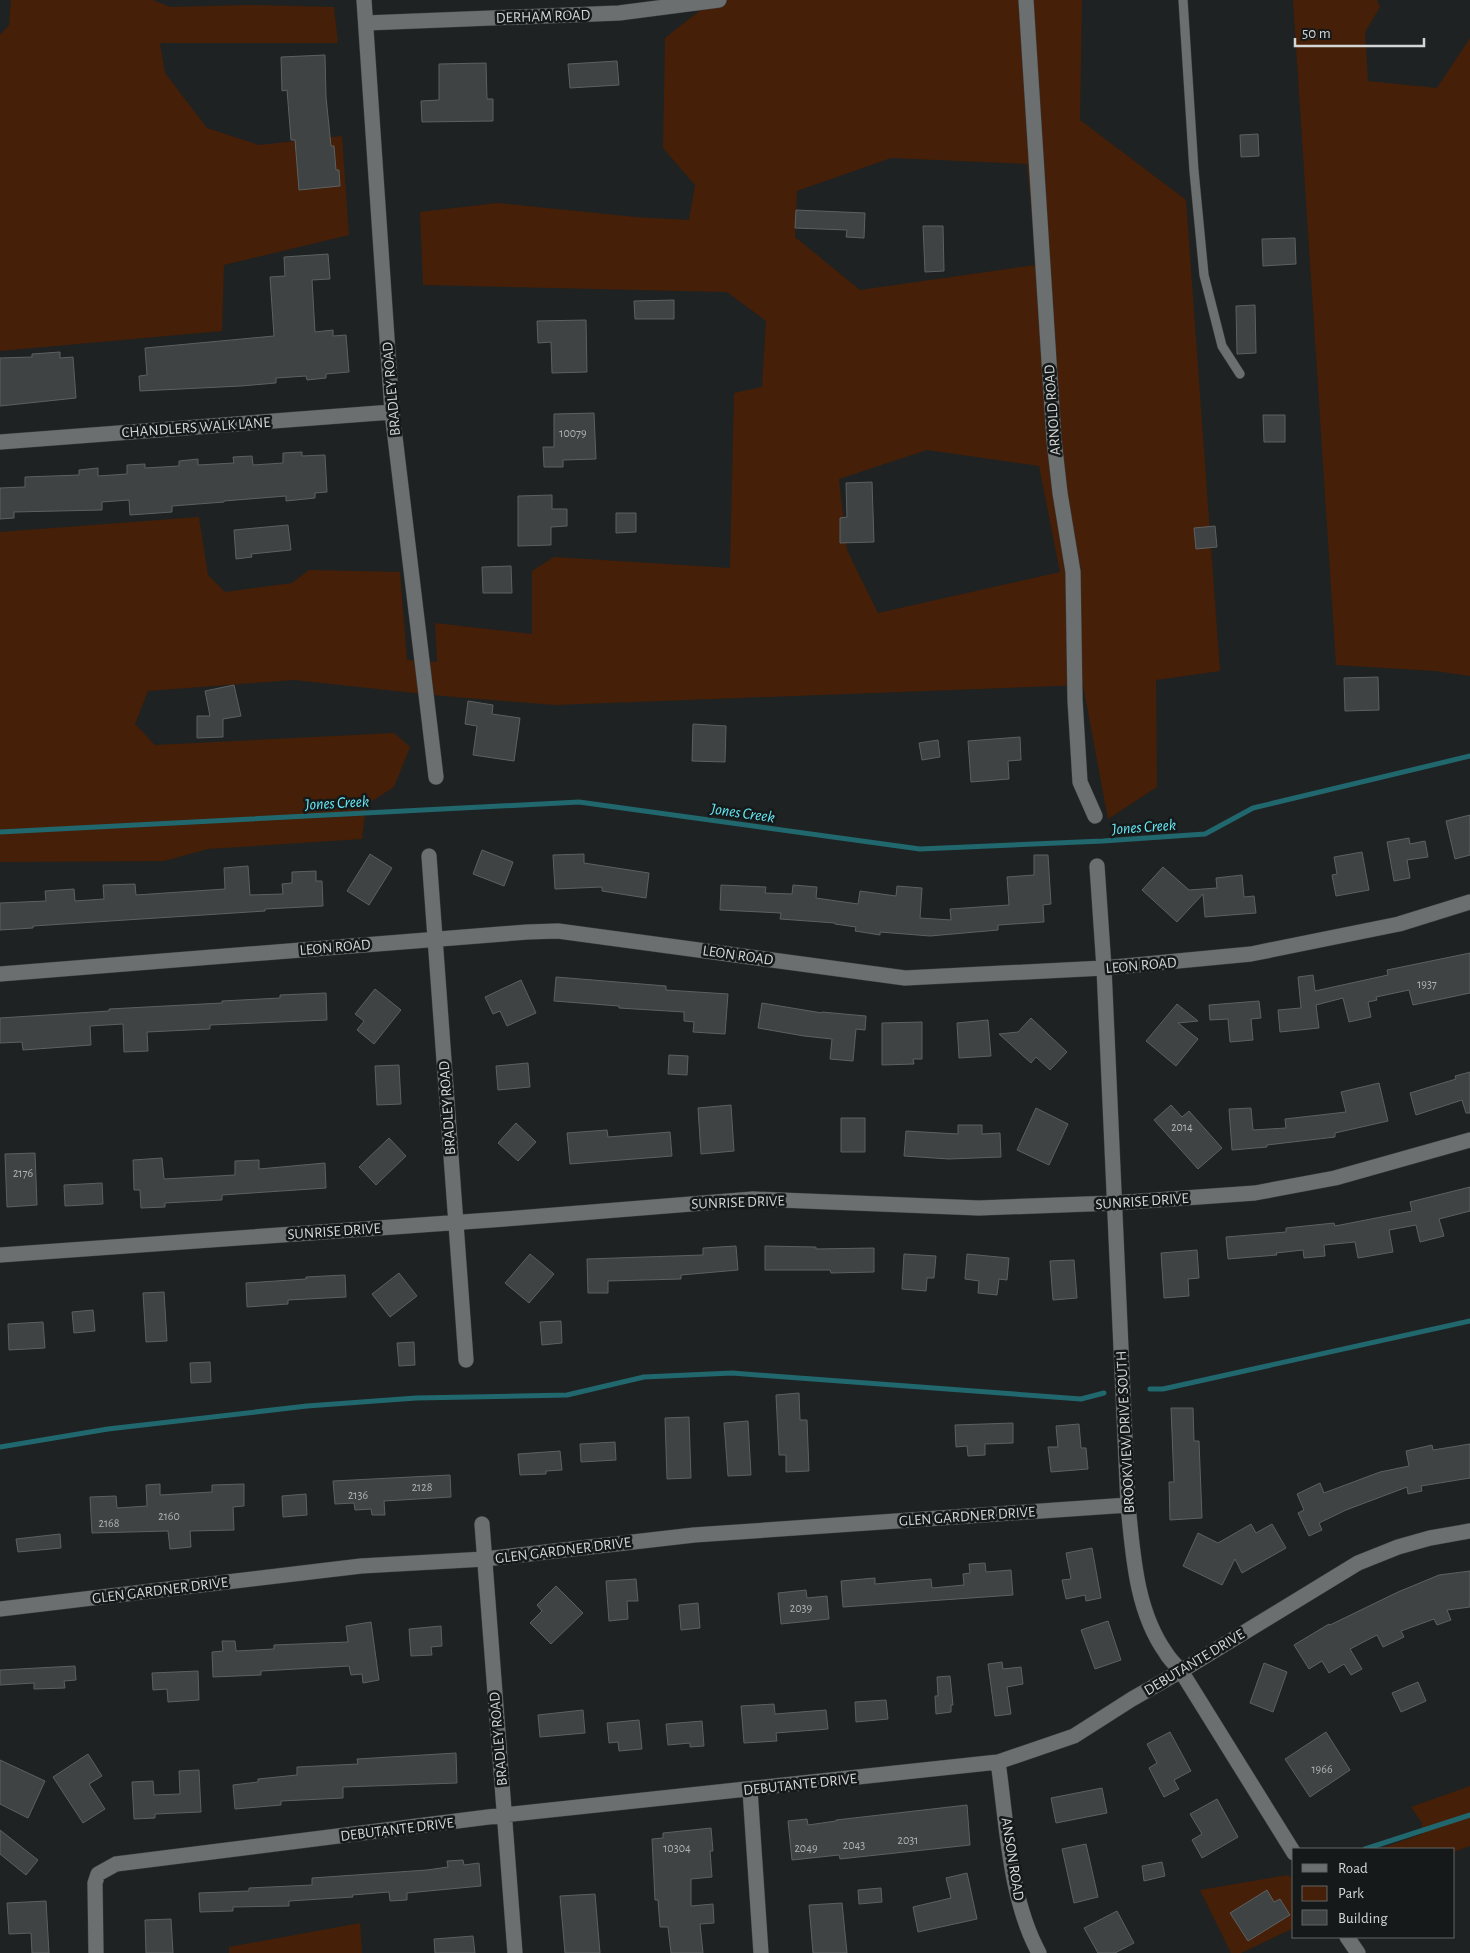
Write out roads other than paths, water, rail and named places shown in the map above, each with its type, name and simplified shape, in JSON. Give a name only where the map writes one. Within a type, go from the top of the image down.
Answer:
[{"type":"street","name":"BRADLEY ROAD","points":[[364,0],[392,412],[436,777]]},
{"type":"street","name":"DERHAM ROAD","points":[[366,23],[619,13],[719,0]]},
{"type":"street","name":"ARNOLD ROAD","points":[[1026,0],[1054,440],[1060,493],[1073,572],[1075,700],[1080,782],[1095,816]]},
{"type":"street","name":"CHANDLERS WALK LANE","points":[[0,442],[392,412]]},
{"type":"street","name":"BRADLEY ROAD","points":[[429,856],[466,1360]]},
{"type":"street","points":[[1096,866],[1104,968]]},
{"type":"street","name":"LEON ROAD","points":[[0,974],[434,939],[558,931],[905,978],[1104,968],[1251,954],[1399,924],[1470,902]]},
{"type":"street","name":"BROOKVIEW DRIVE SOUTH","points":[[1104,968],[1128,1505],[1135,1572],[1154,1634],[1166,1654],[1181,1671],[1292,1850]]},
{"type":"street","name":"SUNRISE DRIVE","points":[[0,1255],[456,1222],[753,1198],[978,1208],[1114,1203],[1255,1193],[1335,1178],[1470,1140]]},
{"type":"street","name":"GLEN GARDNER DRIVE","points":[[0,1609],[362,1566],[485,1559],[694,1535],[1128,1505]]},
{"type":"street","name":"BRADLEY ROAD","points":[[482,1524],[515,1953]]},
{"type":"street","name":"DEBUTANTE DRIVE","points":[[96,1953],[95,1883],[98,1874],[116,1864],[504,1816],[998,1762],[1074,1736],[1358,1563],[1398,1547],[1470,1531]]},
{"type":"street","name":"ANSON ROAD","points":[[998,1762],[1016,1892],[1032,1941],[1039,1953]]},
{"type":"street","points":[[750,1790],[761,1953]]},
{"type":"street","points":[[1348,1938],[1358,1953]]},
{"type":"lane","points":[[1183,0],[1194,171],[1204,275],[1222,346],[1240,374]]},
{"type":"waterway","name":"Jones Creek","points":[[0,832],[579,802],[920,849],[1103,841],[1205,834],[1253,808],[1470,756]]},
{"type":"waterway","points":[[1150,1389],[1163,1389],[1470,1321]]},
{"type":"waterway","points":[[0,1447],[108,1429],[307,1406],[416,1398],[567,1395],[644,1377],[732,1373],[1081,1399],[1104,1393]]},
{"type":"waterway","points":[[1368,1848],[1470,1815]]}]
